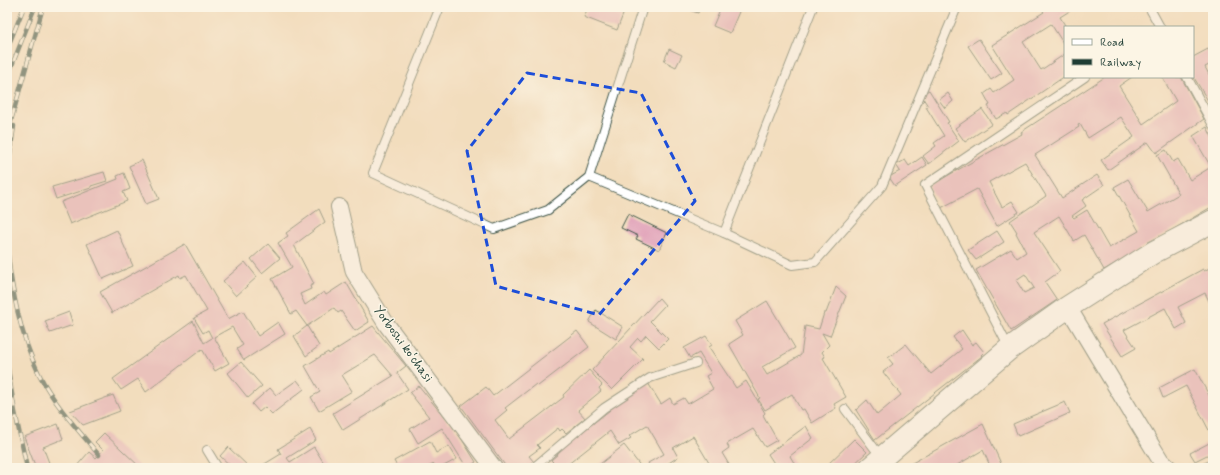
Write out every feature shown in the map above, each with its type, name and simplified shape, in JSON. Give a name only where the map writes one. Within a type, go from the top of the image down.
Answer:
[{"type":"main road","points":[[876,463],[1009,349],[1068,307],[1154,252],[1213,221]]},
{"type":"street","name":"Yorboshi koʻchasi","points":[[339,207],[354,272],[386,325],[494,468]]},
{"type":"street","points":[[1068,307],[1161,461],[1169,468]]},
{"type":"lane","points":[[440,7],[373,173],[494,229],[548,210],[589,177],[643,7]]},
{"type":"lane","points":[[724,233],[813,7]]},
{"type":"lane","points":[[589,177],[724,233],[792,264],[815,262],[882,186],[957,7]]},
{"type":"lane","points":[[1149,7],[1159,26]]},
{"type":"lane","points":[[1009,349],[925,185],[1085,78]]},
{"type":"lane","points":[[1188,78],[1213,125]]},
{"type":"lane","points":[[533,468],[604,408],[650,378],[696,363]]},
{"type":"lane","points":[[845,409],[876,463]]},
{"type":"lane","points":[[207,450],[218,468]]},
{"type":"lane","points":[[1204,468],[1213,464]]},
{"type":"highlighted area","points":[[527,73],[641,93],[695,201],[599,315],[496,286],[467,151]]},
{"type":"building","points":[[588,7],[626,7],[617,30],[584,17]]},
{"type":"building","points":[[690,7],[700,7],[698,13],[689,10]]},
{"type":"building","points":[[721,7],[741,7],[730,33],[713,26]]},
{"type":"building","points":[[1040,7],[1076,7],[1060,17],[1065,26],[1064,26],[1064,44],[1051,24],[1023,42],[1041,70],[1064,55],[1064,77],[1008,115],[1007,113],[996,119],[988,106],[990,105],[984,94],[991,89],[994,93],[1014,80],[992,45],[1044,12]]},
{"type":"building","points":[[979,39],[1002,73],[991,80],[968,46]]},
{"type":"building","points":[[669,49],[682,55],[676,67],[664,61]]},
{"type":"building","points":[[1208,49],[1213,58],[1213,63],[1205,67],[1213,82],[1213,109],[1194,78],[1194,56]]},
{"type":"building","points":[[1103,78],[1131,78],[1119,86],[1143,124],[1176,101],[1163,78],[1182,78],[1204,119],[1156,153],[1148,142],[1108,170],[1101,160],[1134,137],[1121,117],[1088,138],[1080,124],[1078,125],[1079,127],[1035,155],[1062,198],[1097,175],[1104,185],[1082,200],[1086,206],[1072,216],[1074,218],[1087,210],[1109,248],[1139,231],[1114,187],[1128,179],[1148,212],[1179,194],[1157,155],[1166,150],[1173,162],[1178,159],[1190,180],[1211,167],[1193,136],[1207,127],[1213,139],[1213,206],[1104,270],[1084,235],[1074,241],[1059,216],[1034,232],[1060,271],[1045,282],[1057,300],[1011,331],[976,270],[1011,249],[1017,258],[1026,252],[1010,221],[1046,196],[1025,162],[989,182],[1002,207],[1012,201],[1019,212],[997,226],[977,189],[941,208],[929,186],[1022,134],[1021,132]],"holes":[[[1025,274],[1034,288],[1024,293],[1016,280]]]},
{"type":"building","points":[[929,90],[949,122],[947,123],[959,141],[929,164],[923,156],[936,146],[934,143],[944,136],[926,107],[928,106],[921,95]]},
{"type":"building","points":[[948,93],[953,101],[945,108],[939,100]]},
{"type":"building","points":[[982,109],[992,124],[965,142],[955,128]]},
{"type":"building","points":[[922,157],[927,165],[895,186],[889,177],[900,171],[896,165],[905,160],[909,166]]},
{"type":"building","points":[[142,160],[159,199],[146,204],[129,166]]},
{"type":"building","points":[[104,172],[107,181],[91,186],[91,188],[56,199],[52,187]]},
{"type":"building","points":[[124,173],[130,189],[123,192],[127,201],[70,224],[61,202],[118,179],[117,176]]},
{"type":"building","points":[[319,209],[325,222],[294,245],[314,284],[310,286],[311,289],[300,294],[305,305],[324,292],[326,295],[346,282],[369,322],[355,331],[341,311],[338,313],[334,308],[307,326],[296,311],[291,314],[272,279],[292,267],[278,243],[288,236],[286,233]]},
{"type":"building","points":[[628,214],[667,233],[659,250],[636,239],[638,236],[621,228]]},
{"type":"building","points":[[117,230],[133,266],[103,279],[87,244]]},
{"type":"building","points":[[997,231],[1004,242],[976,260],[968,250]]},
{"type":"building","points":[[185,244],[228,319],[243,311],[258,336],[278,322],[285,334],[244,360],[237,349],[243,345],[232,327],[214,337],[229,363],[215,371],[202,349],[146,392],[138,379],[121,390],[113,379],[193,321],[204,343],[212,338],[208,330],[203,333],[194,318],[207,311],[186,275],[180,278],[179,275],[112,313],[100,292]]},
{"type":"building","points":[[268,244],[280,258],[262,273],[251,259]]},
{"type":"building","points":[[245,262],[257,277],[236,296],[223,281]]},
{"type":"building","points":[[1213,266],[1213,309],[1205,293],[1178,307],[1186,323],[1176,329],[1165,308],[1124,330],[1136,348],[1122,356],[1102,324],[1203,269],[1204,271]]},
{"type":"building","points":[[836,287],[846,296],[830,336],[822,333],[829,345],[822,352],[825,357],[823,358],[846,397],[834,404],[836,408],[812,423],[804,409],[801,410],[792,394],[765,410],[758,399],[760,398],[729,344],[743,335],[735,321],[767,301],[795,348],[762,367],[767,375],[801,355],[805,326],[819,329],[824,313],[826,313]]},
{"type":"building","points":[[659,298],[665,305],[650,321],[668,339],[659,348],[646,335],[641,341],[638,338],[630,347],[643,359],[612,390],[592,370]]},
{"type":"building","points":[[596,310],[623,327],[616,339],[589,322]]},
{"type":"building","points":[[69,312],[73,325],[50,333],[45,321]]},
{"type":"building","points":[[307,326],[319,346],[306,356],[294,336]]},
{"type":"building","points":[[373,326],[406,366],[397,373],[408,389],[343,430],[333,413],[393,376],[375,355],[342,375],[352,391],[319,411],[311,397],[320,392],[305,366],[328,352],[329,354]]},
{"type":"building","points":[[962,330],[972,345],[976,342],[984,352],[981,355],[982,356],[875,440],[856,410],[867,400],[877,415],[901,395],[883,372],[893,364],[888,358],[906,344],[931,374],[962,349],[953,337]]},
{"type":"building","points":[[577,331],[589,347],[538,386],[536,384],[505,408],[507,410],[495,420],[509,439],[564,397],[563,395],[589,370],[602,385],[599,388],[601,391],[578,410],[585,418],[566,433],[562,429],[560,431],[558,428],[537,445],[540,448],[529,456],[534,462],[526,468],[507,468],[461,406],[486,387],[493,396]]},
{"type":"building","points":[[706,336],[712,345],[709,347],[736,388],[746,381],[765,413],[763,415],[777,440],[765,447],[753,429],[727,444],[729,448],[722,453],[731,468],[712,468],[693,436],[673,448],[678,457],[661,468],[651,468],[648,463],[664,454],[647,425],[629,436],[631,438],[619,445],[610,431],[567,465],[569,467],[546,468],[553,462],[551,460],[558,454],[557,452],[610,410],[608,407],[648,383],[661,404],[670,398],[673,404],[684,398],[688,404],[713,389],[706,376],[711,373],[699,353],[690,358],[684,348]]},
{"type":"building","points":[[241,362],[262,386],[248,398],[228,373]]},
{"type":"building","points":[[1195,369],[1213,403],[1213,438],[1186,386],[1163,398],[1159,388]]},
{"type":"building","points":[[297,380],[304,389],[272,414],[265,407],[259,412],[252,404],[270,388],[276,395]]},
{"type":"building","points":[[419,386],[449,423],[451,422],[476,462],[467,468],[442,428],[418,443],[410,429],[429,417],[410,393]]},
{"type":"building","points":[[113,395],[120,411],[83,425],[70,411]]},
{"type":"building","points":[[1065,402],[1070,413],[1018,436],[1013,424]]},
{"type":"building","points":[[58,424],[63,439],[43,447],[51,468],[36,468],[24,437]]},
{"type":"building","points":[[983,424],[1003,468],[991,468],[983,450],[952,468],[903,468]]},
{"type":"building","points":[[806,426],[813,438],[790,456],[797,468],[777,468],[768,454]]},
{"type":"building","points":[[310,429],[316,440],[287,458],[290,462],[314,447],[327,468],[284,468],[283,466],[280,468],[258,468],[281,454],[278,449]]},
{"type":"building","points":[[104,433],[141,468],[75,468],[89,452],[96,458],[103,450],[95,442]]},
{"type":"building","points":[[854,439],[867,452],[850,468],[824,468]]},
{"type":"building","points":[[430,441],[436,453],[449,446],[457,459],[440,468],[437,468],[434,464],[426,468],[398,468],[394,461]]},
{"type":"building","points":[[1213,441],[1213,452],[1195,461],[1190,453]]},
{"type":"building","points":[[624,445],[642,468],[595,468]]},
{"type":"building","points":[[228,447],[250,468],[233,468],[220,456]]},
{"type":"railway","points":[[7,49],[24,7]]},
{"type":"railway","points":[[7,78],[35,7]]},
{"type":"railway","points":[[7,135],[43,7]]},
{"type":"railway","points":[[7,174],[14,126]]},
{"type":"railway","points":[[7,248],[11,280],[18,312],[32,359],[52,396],[99,455]]},
{"type":"railway","points":[[7,363],[15,412],[27,468]]}]
